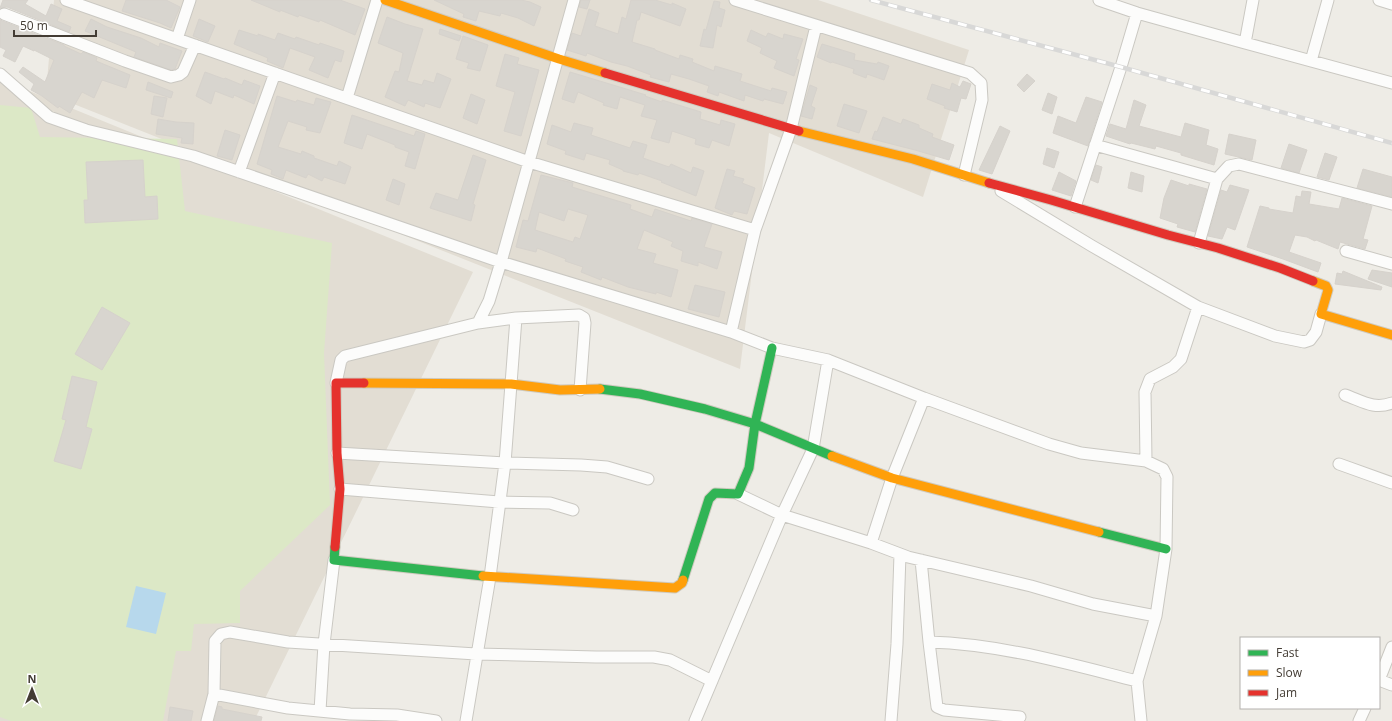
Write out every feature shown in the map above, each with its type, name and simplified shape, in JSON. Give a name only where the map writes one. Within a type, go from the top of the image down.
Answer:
[{"type":"street","points":[[66,0],[529,162],[755,230]]},
{"type":"street","points":[[178,38],[190,0]]},
{"type":"street","points":[[346,98],[377,0]]},
{"type":"street","points":[[385,0],[559,59],[791,129],[907,158],[1280,268],[1326,286],[1328,290],[1316,332],[1310,340],[1304,342],[1276,336],[1198,307],[985,182]]},
{"type":"street","points":[[478,323],[489,301],[501,262],[559,59],[574,0]]},
{"type":"street","points":[[735,0],[970,73],[981,83],[982,100],[964,175]]},
{"type":"street","points":[[1099,0],[1245,43],[1392,83]]},
{"type":"street","points":[[1245,43],[1253,0]]},
{"type":"street","points":[[1311,61],[1328,0]]},
{"type":"street","points":[[1379,0],[1392,4]]},
{"type":"street","points":[[1075,207],[1137,12]]},
{"type":"street","points":[[4,14],[125,61],[171,77],[179,75],[183,72],[195,45]]},
{"type":"street","points":[[731,332],[755,230],[791,129],[816,26]]},
{"type":"street","points":[[239,172],[275,73]]},
{"type":"street","points":[[0,74],[49,117],[86,130],[192,156],[501,262],[731,332],[772,348],[828,360],[924,398],[1049,444],[1081,453],[1146,461],[1163,469],[1167,477],[1166,549],[1156,616],[1137,681],[1141,721]]},
{"type":"street","points":[[1095,146],[1217,179]]},
{"type":"street","points":[[1199,243],[1217,179],[1229,166],[1239,164],[1392,204]]},
{"type":"street","points":[[1346,251],[1392,264]]},
{"type":"street","points":[[1146,461],[1145,392],[1150,380],[1173,367],[1182,358],[1198,307]]},
{"type":"street","points":[[1321,314],[1392,336]]},
{"type":"street","points":[[320,711],[324,644],[334,560],[340,489],[337,453],[336,383],[341,360],[345,356],[478,323],[516,318],[579,315],[584,318],[585,323],[580,390]]},
{"type":"street","points":[[466,721],[490,577],[505,463],[516,318]]},
{"type":"street","points":[[738,494],[749,468],[755,424],[772,348]]},
{"type":"street","points":[[695,721],[782,515],[814,449],[828,360]]},
{"type":"street","points":[[336,383],[511,384],[560,390],[606,389],[640,394],[705,409],[755,424],[814,449],[892,478],[1166,549]]},
{"type":"street","points":[[1345,395],[1376,406],[1383,406],[1392,403]]},
{"type":"street","points":[[871,543],[892,478],[924,398]]},
{"type":"street","points":[[337,453],[505,463],[607,467],[648,479]]},
{"type":"street","points":[[1339,464],[1392,482]]},
{"type":"street","points":[[340,489],[499,502],[550,503],[573,510]]},
{"type":"street","points":[[334,560],[490,577],[674,588],[682,583],[709,499],[715,494],[738,494],[782,515],[871,543],[900,554],[1030,586],[1093,604],[1156,616]]},
{"type":"street","points":[[891,721],[897,644],[900,554]]},
{"type":"street","points":[[922,560],[929,642],[937,707],[944,710],[1020,717]]},
{"type":"street","points":[[207,721],[214,694],[215,641],[221,634],[230,632],[288,642],[476,654],[654,657],[670,660],[712,681]]},
{"type":"street","points":[[929,642],[959,643],[1009,650],[1137,681]]},
{"type":"street","points":[[1392,647],[1380,677],[1392,685]]},
{"type":"street","points":[[214,694],[288,708],[436,721]]},
{"type":"street","points":[[1359,721],[1365,709]]},
{"type":"shaded area","points":[[54,0],[818,0],[969,50],[923,197],[769,133],[740,369],[46,93]]},
{"type":"shaded area","points":[[0,79],[473,272],[254,721],[0,721]]},
{"type":"green space","points":[[0,105],[31,108],[40,137],[177,139],[185,211],[332,243],[324,353],[330,505],[240,591],[240,623],[194,624],[191,651],[176,651],[163,721],[11,721],[0,717]]},
{"type":"water","points":[[136,586],[166,593],[156,634],[126,627]]},
{"type":"building","points":[[3,0],[28,0],[25,4],[46,16],[51,4],[62,9],[57,21],[71,27],[69,32],[7,7],[0,8]]},
{"type":"building","points":[[126,0],[166,0],[180,7],[171,28],[122,11]]},
{"type":"building","points":[[251,0],[340,0],[365,9],[355,35],[320,20],[319,22],[299,15],[298,17],[280,10],[280,12]]},
{"type":"building","points":[[434,0],[521,0],[541,7],[534,26],[518,18],[501,13],[500,16],[479,11],[476,21],[463,17],[464,14]]},
{"type":"building","points":[[581,0],[590,0],[587,9],[579,7]]},
{"type":"building","points":[[631,0],[655,0],[672,5],[672,3],[686,9],[680,26],[641,12],[639,20],[637,20],[632,42],[655,49],[679,59],[680,55],[693,59],[692,62],[714,71],[715,66],[742,74],[740,81],[771,91],[772,88],[787,92],[783,104],[764,99],[763,101],[745,95],[744,101],[719,92],[718,96],[707,92],[709,86],[689,79],[671,74],[669,82],[650,77],[651,75],[587,53],[586,56],[567,50],[572,33],[581,36],[589,9],[599,13],[595,26],[618,34],[622,17],[626,19]]},
{"type":"building","points":[[714,1],[720,2],[719,8],[725,10],[721,27],[717,25],[713,48],[700,46],[704,29],[706,30]]},
{"type":"building","points":[[387,17],[423,29],[407,81],[422,85],[424,80],[434,83],[437,73],[451,79],[440,108],[425,103],[424,107],[408,100],[405,106],[385,97],[395,71],[399,72],[403,53],[378,43]]},
{"type":"building","points":[[91,19],[107,27],[141,38],[159,47],[160,43],[182,51],[175,69],[171,70],[134,57],[136,52],[85,31]]},
{"type":"building","points":[[199,19],[215,26],[208,42],[193,36]]},
{"type":"building","points":[[0,20],[64,45],[81,54],[83,52],[93,56],[97,58],[96,61],[130,75],[126,88],[102,80],[94,98],[82,92],[70,113],[59,106],[58,108],[31,90],[34,84],[19,72],[23,67],[45,82],[54,60],[23,46],[15,62],[3,56],[6,50],[0,47]]},
{"type":"building","points":[[440,29],[461,36],[459,41],[439,34]]},
{"type":"building","points":[[239,30],[258,36],[258,34],[275,40],[278,33],[295,39],[296,37],[319,45],[320,43],[344,51],[341,62],[335,60],[328,78],[309,70],[315,57],[290,48],[283,68],[267,61],[268,58],[234,44]]},
{"type":"building","points":[[751,30],[766,37],[768,33],[783,39],[784,34],[803,39],[796,59],[799,60],[794,76],[774,68],[777,61],[760,53],[762,48],[747,41]]},
{"type":"building","points":[[463,36],[488,45],[480,71],[467,68],[469,63],[456,59]]},
{"type":"building","points":[[822,44],[855,54],[854,60],[877,64],[878,62],[889,66],[884,80],[867,74],[866,78],[853,73],[854,69],[832,62],[831,63],[817,57]]},
{"type":"building","points":[[505,54],[519,58],[517,64],[539,70],[521,136],[504,131],[515,92],[496,86]]},
{"type":"building","points":[[205,72],[242,85],[244,80],[260,86],[254,104],[234,95],[233,98],[215,91],[211,104],[196,96]]},
{"type":"building","points":[[570,72],[646,95],[645,96],[662,102],[662,100],[701,112],[700,119],[720,125],[721,120],[735,124],[729,146],[712,140],[709,148],[695,144],[696,139],[672,131],[669,143],[651,138],[657,120],[641,116],[645,105],[620,97],[617,109],[603,105],[604,103],[578,92],[574,103],[562,99]]},
{"type":"building","points":[[1027,74],[1035,81],[1024,92],[1017,85]]},
{"type":"building","points":[[963,81],[971,84],[966,99],[961,98],[957,112],[944,108],[945,106],[927,99],[932,84],[950,90],[952,83],[960,87]]},
{"type":"building","points":[[148,82],[173,92],[171,98],[146,90]]},
{"type":"building","points":[[810,85],[817,88],[811,106],[815,108],[812,119],[801,116]]},
{"type":"building","points":[[1048,93],[1057,97],[1052,114],[1042,110]]},
{"type":"building","points":[[471,94],[485,100],[477,124],[463,118]]},
{"type":"building","points":[[154,96],[167,98],[163,117],[151,114]]},
{"type":"building","points":[[277,96],[296,102],[297,100],[314,105],[316,98],[331,102],[320,133],[306,130],[307,127],[288,121],[278,147],[301,154],[302,151],[314,156],[314,158],[337,166],[339,161],[351,167],[345,184],[324,177],[322,181],[308,174],[306,178],[286,170],[283,179],[271,174],[272,170],[257,164]]},
{"type":"building","points":[[1086,97],[1102,102],[1088,146],[1053,133],[1058,116],[1076,123]]},
{"type":"building","points":[[1134,100],[1146,105],[1139,126],[1181,137],[1185,123],[1209,130],[1206,145],[1218,149],[1214,165],[1156,146],[1155,149],[1130,144],[1106,136],[1110,124],[1126,129]]},
{"type":"building","points":[[844,104],[867,111],[859,133],[837,126]]},
{"type":"building","points":[[352,115],[414,136],[416,131],[425,134],[415,169],[405,166],[409,152],[367,134],[362,149],[344,143]]},
{"type":"building","points":[[883,117],[901,124],[903,119],[919,125],[919,128],[933,134],[932,137],[954,145],[949,160],[872,139],[875,131],[877,132]]},
{"type":"building","points":[[158,119],[194,123],[193,144],[181,143],[182,138],[156,134]]},
{"type":"building","points":[[574,123],[593,128],[591,135],[630,148],[633,141],[647,145],[643,158],[669,167],[671,164],[691,173],[693,167],[704,171],[696,196],[639,173],[638,175],[623,171],[609,164],[610,160],[586,153],[584,160],[565,154],[566,151],[547,144],[552,125],[571,132]]},
{"type":"building","points":[[1000,126],[1010,131],[992,174],[979,170]]},
{"type":"building","points":[[225,130],[240,135],[232,160],[217,156]]},
{"type":"building","points":[[1229,134],[1256,140],[1252,160],[1225,154]]},
{"type":"building","points":[[1289,144],[1307,150],[1299,173],[1281,168]]},
{"type":"building","points":[[1047,148],[1059,152],[1054,168],[1043,164]]},
{"type":"building","points":[[1325,153],[1337,157],[1329,180],[1317,177]]},
{"type":"building","points":[[473,155],[486,160],[473,204],[475,205],[471,221],[430,208],[436,193],[458,200]]},
{"type":"building","points":[[143,160],[145,197],[157,196],[158,219],[85,223],[84,200],[88,200],[86,162]]},
{"type":"building","points":[[1096,165],[1102,167],[1098,183],[1091,180]]},
{"type":"building","points":[[727,169],[735,171],[733,176],[744,179],[742,183],[755,188],[747,214],[734,211],[732,215],[715,208]]},
{"type":"building","points":[[1363,169],[1392,177],[1392,197],[1357,188]]},
{"type":"building","points":[[1059,172],[1076,181],[1071,196],[1052,190]]},
{"type":"building","points":[[1131,172],[1144,176],[1142,192],[1128,188]]},
{"type":"building","points":[[541,175],[573,183],[572,187],[631,205],[630,209],[652,217],[655,209],[691,221],[692,218],[712,224],[704,247],[722,252],[717,269],[698,262],[698,266],[681,261],[683,251],[671,246],[673,242],[644,230],[637,249],[656,254],[653,263],[678,270],[671,297],[656,292],[656,294],[628,287],[602,277],[601,280],[581,272],[583,267],[565,261],[566,259],[537,248],[536,252],[516,247],[523,220],[528,221]],"holes":[[[568,209],[588,215],[580,239],[575,237],[573,242],[535,230],[539,212],[564,221]]]},
{"type":"building","points":[[393,179],[405,184],[399,205],[386,200]]},
{"type":"building","points":[[1171,180],[1189,186],[1189,184],[1207,189],[1195,232],[1177,227],[1178,224],[1160,218],[1164,198]]},
{"type":"building","points":[[1230,185],[1249,190],[1235,230],[1227,227],[1222,239],[1208,236],[1221,190],[1227,192]]},
{"type":"building","points":[[1302,191],[1311,192],[1309,204],[1339,209],[1342,198],[1372,206],[1363,239],[1368,240],[1365,249],[1340,242],[1338,249],[1307,237],[1295,235],[1289,252],[1321,263],[1318,272],[1247,247],[1260,206],[1293,213],[1296,196],[1301,197]]},
{"type":"building","points":[[1372,270],[1392,273],[1392,287],[1368,279]]},
{"type":"building","points":[[1343,271],[1382,287],[1381,290],[1335,284],[1337,273],[1342,274]]},
{"type":"building","points":[[695,285],[725,292],[719,317],[688,309]]},
{"type":"building","points":[[102,307],[130,323],[102,370],[75,354]]},
{"type":"building","points":[[72,376],[97,382],[86,427],[92,429],[81,469],[54,461],[66,420],[62,419]]},
{"type":"building","points":[[218,706],[222,707],[222,709],[262,717],[261,721],[214,721]]},
{"type":"building","points":[[170,707],[193,711],[191,721],[168,721]]},
{"type":"railway","points":[[871,0],[1121,67],[1392,143]]},
{"type":"traffic: fast","points":[[683,580],[709,499],[715,493],[738,494],[749,468],[755,424],[772,348]]},
{"type":"traffic: fast","points":[[600,389],[640,394],[705,409],[755,424],[832,456]]},
{"type":"traffic: fast","points":[[1099,532],[1166,549]]},
{"type":"traffic: fast","points":[[335,547],[334,560],[483,576]]},
{"type":"traffic: slow","points":[[385,0],[605,73]]},
{"type":"traffic: slow","points":[[799,131],[913,159],[989,183]]},
{"type":"traffic: slow","points":[[1313,281],[1326,286],[1328,290],[1321,314],[1392,335]]},
{"type":"traffic: slow","points":[[364,383],[511,384],[560,390],[600,389]]},
{"type":"traffic: slow","points":[[832,456],[892,478],[1099,532]]},
{"type":"traffic: slow","points":[[483,576],[675,588],[682,583],[683,580]]},
{"type":"traffic: jam","points":[[605,73],[799,131]]},
{"type":"traffic: jam","points":[[989,183],[1218,248],[1280,268],[1313,281]]},
{"type":"traffic: jam","points":[[335,547],[340,489],[337,453],[336,383],[364,383]]}]
